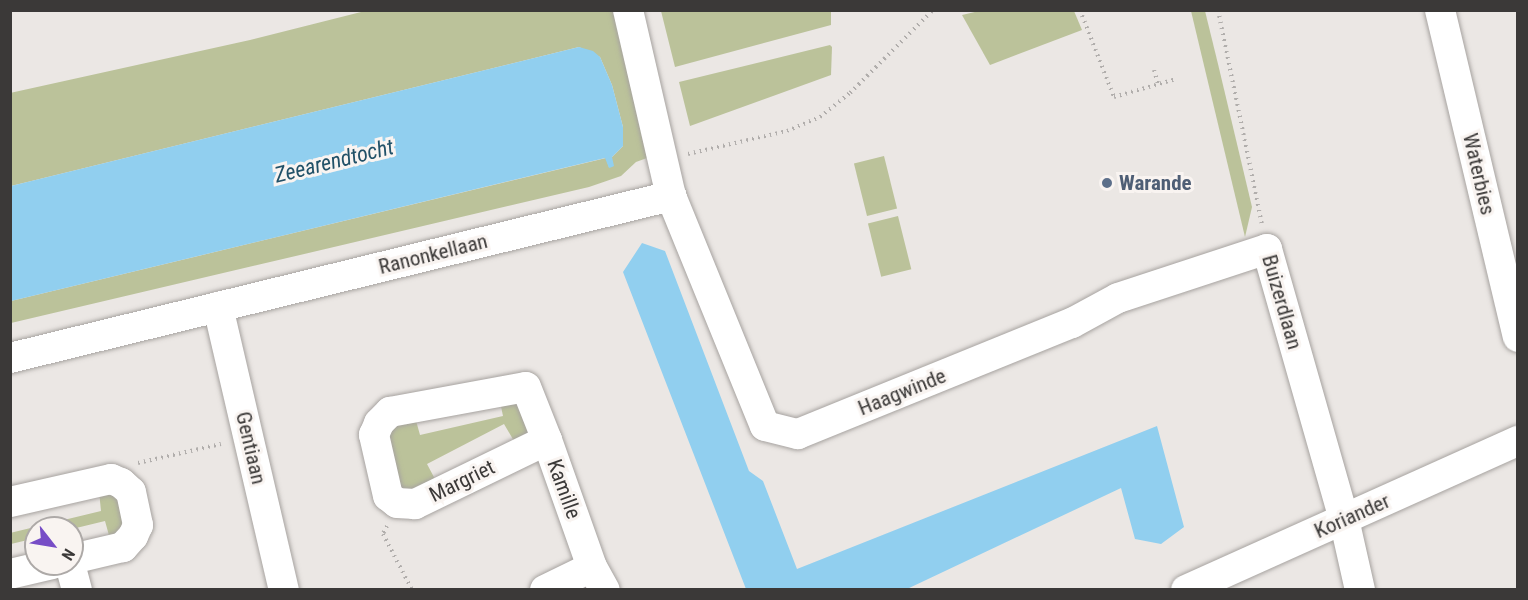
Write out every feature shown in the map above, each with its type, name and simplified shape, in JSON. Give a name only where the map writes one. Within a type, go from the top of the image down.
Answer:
[{"type":"street","points":[[628,10],[671,196]]},
{"type":"street","name":"Waterbies","points":[[1440,10],[1518,337]]},
{"type":"street","name":"Haagwinde","points":[[671,196],[765,426],[798,434],[1072,323],[1118,298],[1267,249]]},
{"type":"street","name":"Ranonkellaan","points":[[10,358],[671,196]]},
{"type":"street","name":"Buizerdlaan","points":[[1267,249],[1344,519],[1360,590]]},
{"type":"street","name":"Gentiaan","points":[[218,308],[284,590]]},
{"type":"street","name":"Kamille","points":[[397,503],[388,496],[374,435],[379,423],[390,412],[526,387],[598,578]]},
{"type":"street","name":"Margriet","points":[[397,503],[415,504],[547,440]]},
{"type":"street","name":"Koriander","points":[[1186,590],[1518,441]]},
{"type":"street","points":[[10,502],[111,479],[121,483],[131,492],[138,525],[133,536],[123,547],[84,556]]},
{"type":"street","points":[[545,590],[598,578]]},
{"type":"path","points":[[663,161],[787,130],[820,117],[850,93],[933,10]]},
{"type":"path","points":[[1080,10],[1114,97],[1176,79]]},
{"type":"path","name":"Buizerdlaan","points":[[1218,10],[1267,249]]},
{"type":"path","points":[[1154,70],[1158,84]]},
{"type":"path","points":[[121,483],[130,465],[248,437]]},
{"type":"path","points":[[397,503],[383,534],[412,590]]},
{"type":"green space","points":[[365,11],[615,11],[647,158],[636,162],[621,176],[589,187],[11,323],[11,301],[606,158],[609,167],[612,157],[623,146],[623,127],[612,85],[600,57],[579,47],[11,186],[10,93],[250,40]]},
{"type":"green space","points":[[661,11],[831,11],[831,25],[675,67]]},
{"type":"green space","points":[[979,11],[1074,11],[1082,30],[990,65],[962,15]]},
{"type":"green space","points":[[1191,11],[1205,11],[1218,64],[1252,207],[1245,237]]},
{"type":"green space","points":[[830,45],[832,47],[831,75],[690,126],[679,82]]},
{"type":"green space","points":[[884,156],[897,208],[867,216],[854,163]]},
{"type":"green space","points":[[898,216],[911,269],[881,277],[868,223]]},
{"type":"green space","points":[[519,395],[533,430],[514,441],[504,424],[427,464],[436,481],[408,492],[395,483],[387,430],[415,417],[420,435],[503,416],[499,397]]},
{"type":"green space","points":[[99,491],[117,496],[125,523],[110,539],[105,521],[84,526],[84,516],[80,516],[101,511]]},
{"type":"green space","points":[[24,530],[24,541],[11,544],[10,533]]},
{"type":"water","name":"Zeearendtocht","points":[[579,47],[593,51],[600,57],[612,85],[623,127],[623,146],[612,157],[614,166],[612,167],[609,168],[605,158],[11,301],[11,186]]},
{"type":"water","points":[[642,243],[665,251],[749,471],[763,481],[797,569],[1157,426],[1184,527],[1161,544],[1135,539],[1121,488],[907,589],[746,589],[623,272]]},
{"type":"place","name":"Warande","points":[[1107,183]]}]
